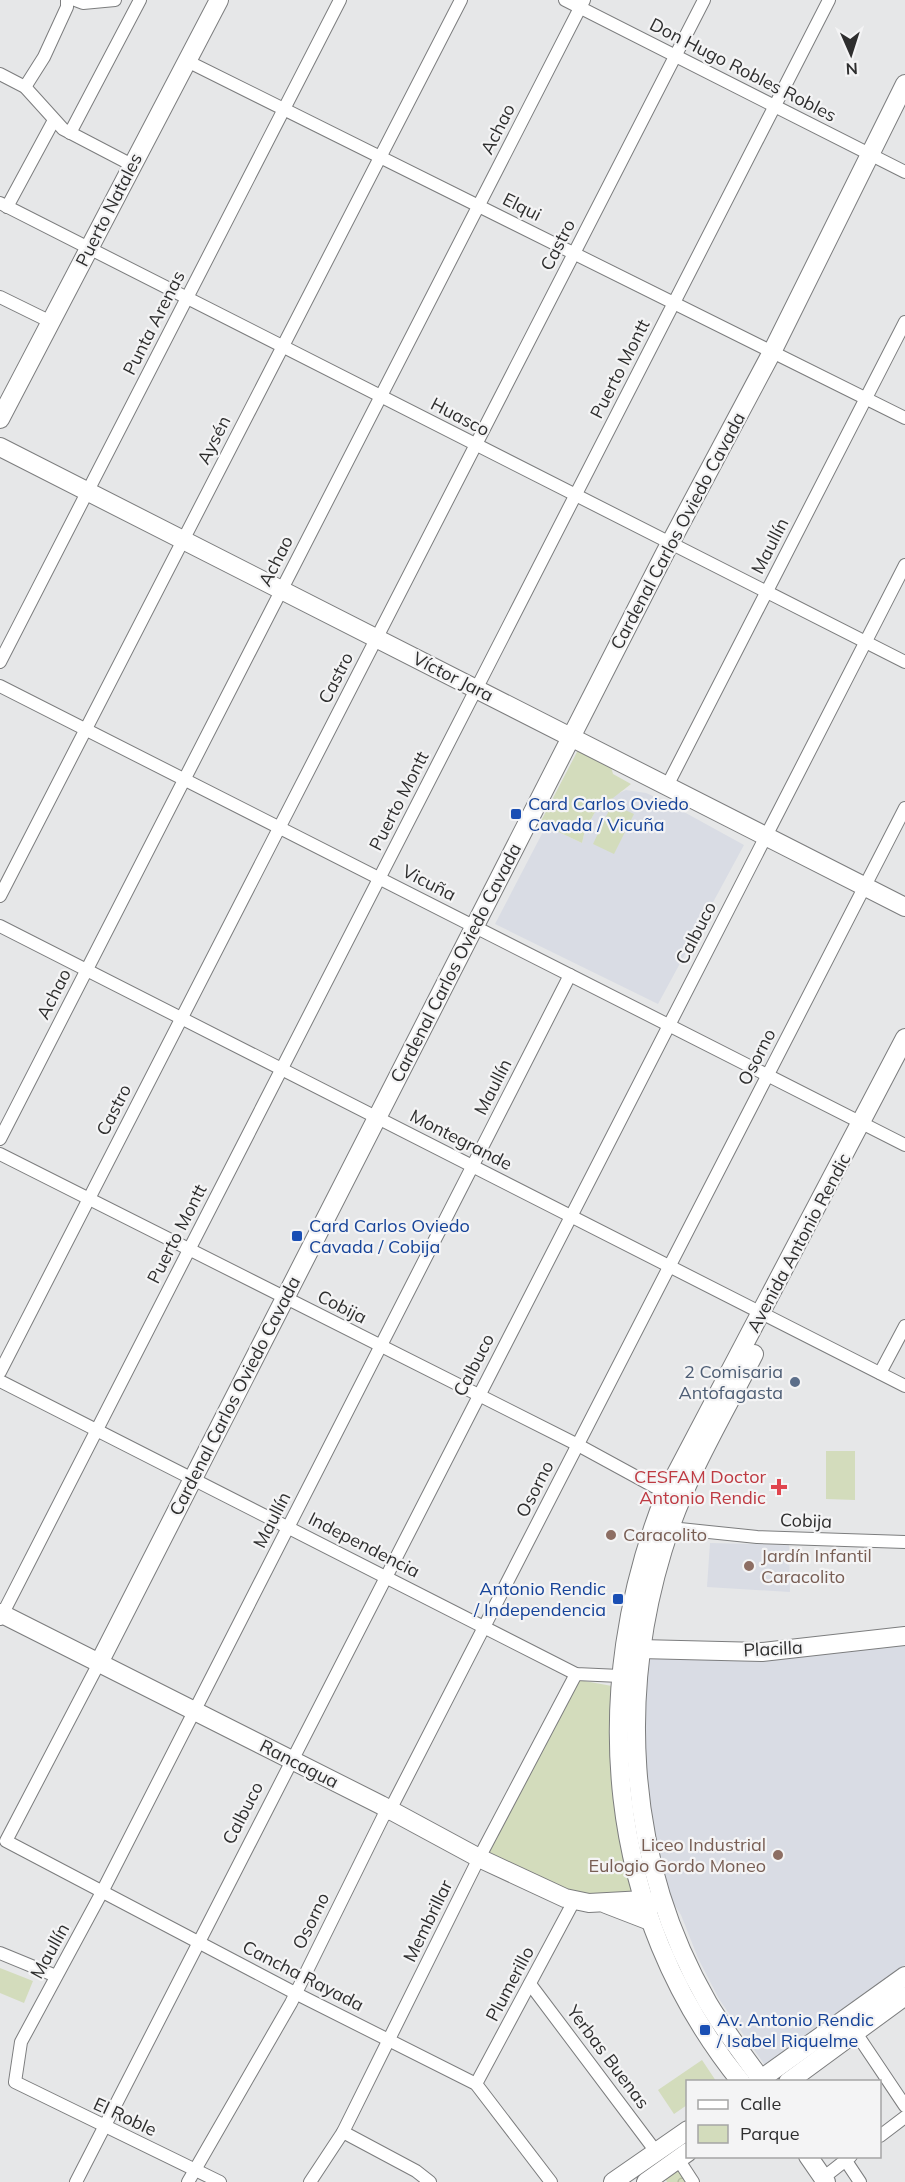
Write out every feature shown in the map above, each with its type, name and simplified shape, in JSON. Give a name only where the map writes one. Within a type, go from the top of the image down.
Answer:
[{"type":"street","points":[[25,87],[44,57],[67,7],[67,0]]},
{"type":"street","points":[[75,0],[83,3],[115,0]]},
{"type":"street","points":[[70,133],[140,0]]},
{"type":"street","name":"Puerto Natales","points":[[0,419],[219,0]]},
{"type":"street","name":"Punta Arenas","points":[[0,662],[340,0]]},
{"type":"street","name":"Aysén","points":[[0,896],[460,0]]},
{"type":"street","name":"Don Hugo Robles Robles","points":[[565,0],[582,4],[676,56],[905,172]]},
{"type":"street","name":"Castro","points":[[0,1372],[704,0]]},
{"type":"street","name":"Puerto Montt","points":[[1,1616],[829,0]]},
{"type":"street","name":"Achao","points":[[0,1139],[582,4]]},
{"type":"street","name":"Elqui","points":[[187,60],[905,418]]},
{"type":"street","points":[[0,75],[25,87],[54,120],[70,133],[132,165]]},
{"type":"street","name":"Cardenal Carlos Oviedo Cavada","points":[[6,1841],[670,543],[772,352],[905,84]]},
{"type":"street","points":[[3,205],[54,120]]},
{"type":"street","name":"Huasco","points":[[3,205],[905,662]]},
{"type":"street","points":[[0,297],[51,322]]},
{"type":"street","name":"Maullín","points":[[667,786],[905,322]]},
{"type":"street","name":"Víctor Jara","points":[[0,447],[905,907]]},
{"type":"street","name":"Calbuco","points":[[76,2182],[102,2127],[905,565]]},
{"type":"street","name":"Vicuña","points":[[0,686],[905,1145]]},
{"type":"street","name":"Osorno","points":[[188,2182],[296,1993],[383,1817],[390,1810],[905,808]]},
{"type":"street","name":"Montegrande","points":[[0,926],[905,1386]]},
{"type":"street","name":"Maullín","points":[[15,2082],[21,2042],[102,1892],[570,975]]},
{"type":"street","name":"Avenida Antonio Rendic","points":[[868,1126],[905,1038]]},
{"type":"street","name":"Avenida Antonio Rendic","points":[[740,2080],[722,2056],[672,1974],[650,1922],[621,1793],[618,1752],[620,1676],[635,1584],[666,1493],[767,1316],[868,1126],[905,1066]]},
{"type":"street","name":"Cobija","points":[[0,1154],[578,1445],[666,1493]]},
{"type":"street","name":"Avenida Antonio Rendic","points":[[759,2080],[709,2004],[673,1925],[643,1832],[635,1729],[636,1681],[640,1648],[652,1588],[671,1524],[767,1316]]},
{"type":"street","points":[[880,1373],[905,1326]]},
{"type":"street","name":"Independencia","points":[[0,1381],[576,1674],[620,1676]]},
{"type":"street","name":"Cobija","points":[[671,1524],[680,1529],[757,1537],[905,1542]]},
{"type":"street","name":"Rancagua","points":[[1,1616],[195,1711],[479,1858],[574,1901],[644,1900]]},
{"type":"street","name":"Placilla","points":[[640,1648],[762,1652],[905,1636]]},
{"type":"street","name":"Membrillar","points":[[310,2182],[343,2132],[479,1858],[576,1674]]},
{"type":"street","name":"Cancha Rayada","points":[[6,1841],[296,1993],[476,2084],[551,2182]]},
{"type":"street","name":"Avenida Antonio Rendic","points":[[644,1900],[656,1905],[673,1925]]},
{"type":"street","name":"Plumerillo","points":[[476,2084],[574,1901]]},
{"type":"street","name":"Rancagua","points":[[601,1902],[650,1922]]},
{"type":"street","points":[[0,1953],[56,1977]]},
{"type":"street","points":[[790,2080],[905,1976]]},
{"type":"street","name":"Yerbas Buenas","points":[[530,1984],[657,2153]]},
{"type":"street","points":[[762,2080],[905,1996]]},
{"type":"street","points":[[851,2026],[905,2106]]},
{"type":"street","points":[[722,2056],[722,2080]]},
{"type":"street","name":"El Roble","points":[[15,2082],[102,2127],[220,2182]]},
{"type":"street","points":[[881,2135],[905,2118]]},
{"type":"street","points":[[613,2182],[686,2131]]},
{"type":"street","points":[[343,2132],[416,2171],[430,2182]]},
{"type":"street","points":[[656,2179],[683,2155],[693,2182]]},
{"type":"street","points":[[809,2158],[825,2180],[849,2159],[860,2182]]},
{"type":"shaded area","points":[[626,790],[646,793],[664,801],[744,845],[658,1004],[495,924],[546,826],[582,843],[585,830],[595,812],[611,797]]},
{"type":"shaded area","name":"Jardín Infantil Caracolito","points":[[710,1543],[789,1545],[790,1592],[707,1587]]},
{"type":"shaded area","name":"Liceo Industrial Eulogio Gordo Moneo","points":[[905,1640],[905,1965],[846,2014],[766,2067],[719,1999],[698,1958],[681,1915],[658,1879],[645,1832],[643,1651]]},
{"type":"green space","points":[[578,750],[611,767],[613,774],[631,784],[595,812],[585,830],[582,843],[546,826],[541,821]]},
{"type":"green space","points":[[612,804],[634,814],[614,854],[593,844]]},
{"type":"green space","points":[[826,1451],[855,1451],[855,1500],[826,1499]]},
{"type":"green space","points":[[579,1680],[612,1686],[612,1753],[637,1895],[576,1896],[487,1856]]},
{"type":"green space","points":[[0,1968],[33,1981],[24,2003],[0,1993]]},
{"type":"green space","points":[[702,2060],[715,2080],[686,2080],[686,2106],[674,2114],[658,2090]]},
{"type":"green space","points":[[678,2170],[687,2182],[667,2182],[665,2178]]},
{"type":"place","name":"Card Carlos Oviedo Cavada / Vicuña","points":[[516,814]]},
{"type":"place","name":"Card Carlos Oviedo Cavada / Cobija","points":[[297,1236]]},
{"type":"place","name":"2 Comisaria Antofagasta","points":[[795,1382]]},
{"type":"place","name":"CESFAM Doctor Antonio Rendic","points":[[779,1487]]},
{"type":"place","name":"Caracolito","points":[[611,1535]]},
{"type":"place","name":"Jardín Infantil Caracolito","points":[[749,1566]]},
{"type":"place","name":"Antonio Rendic / Independencia","points":[[618,1599]]},
{"type":"place","name":"Liceo Industrial Eulogio Gordo Moneo","points":[[778,1855]]},
{"type":"place","name":"Av. Antonio Rendic / Isabel Riquelme","points":[[705,2030]]}]
